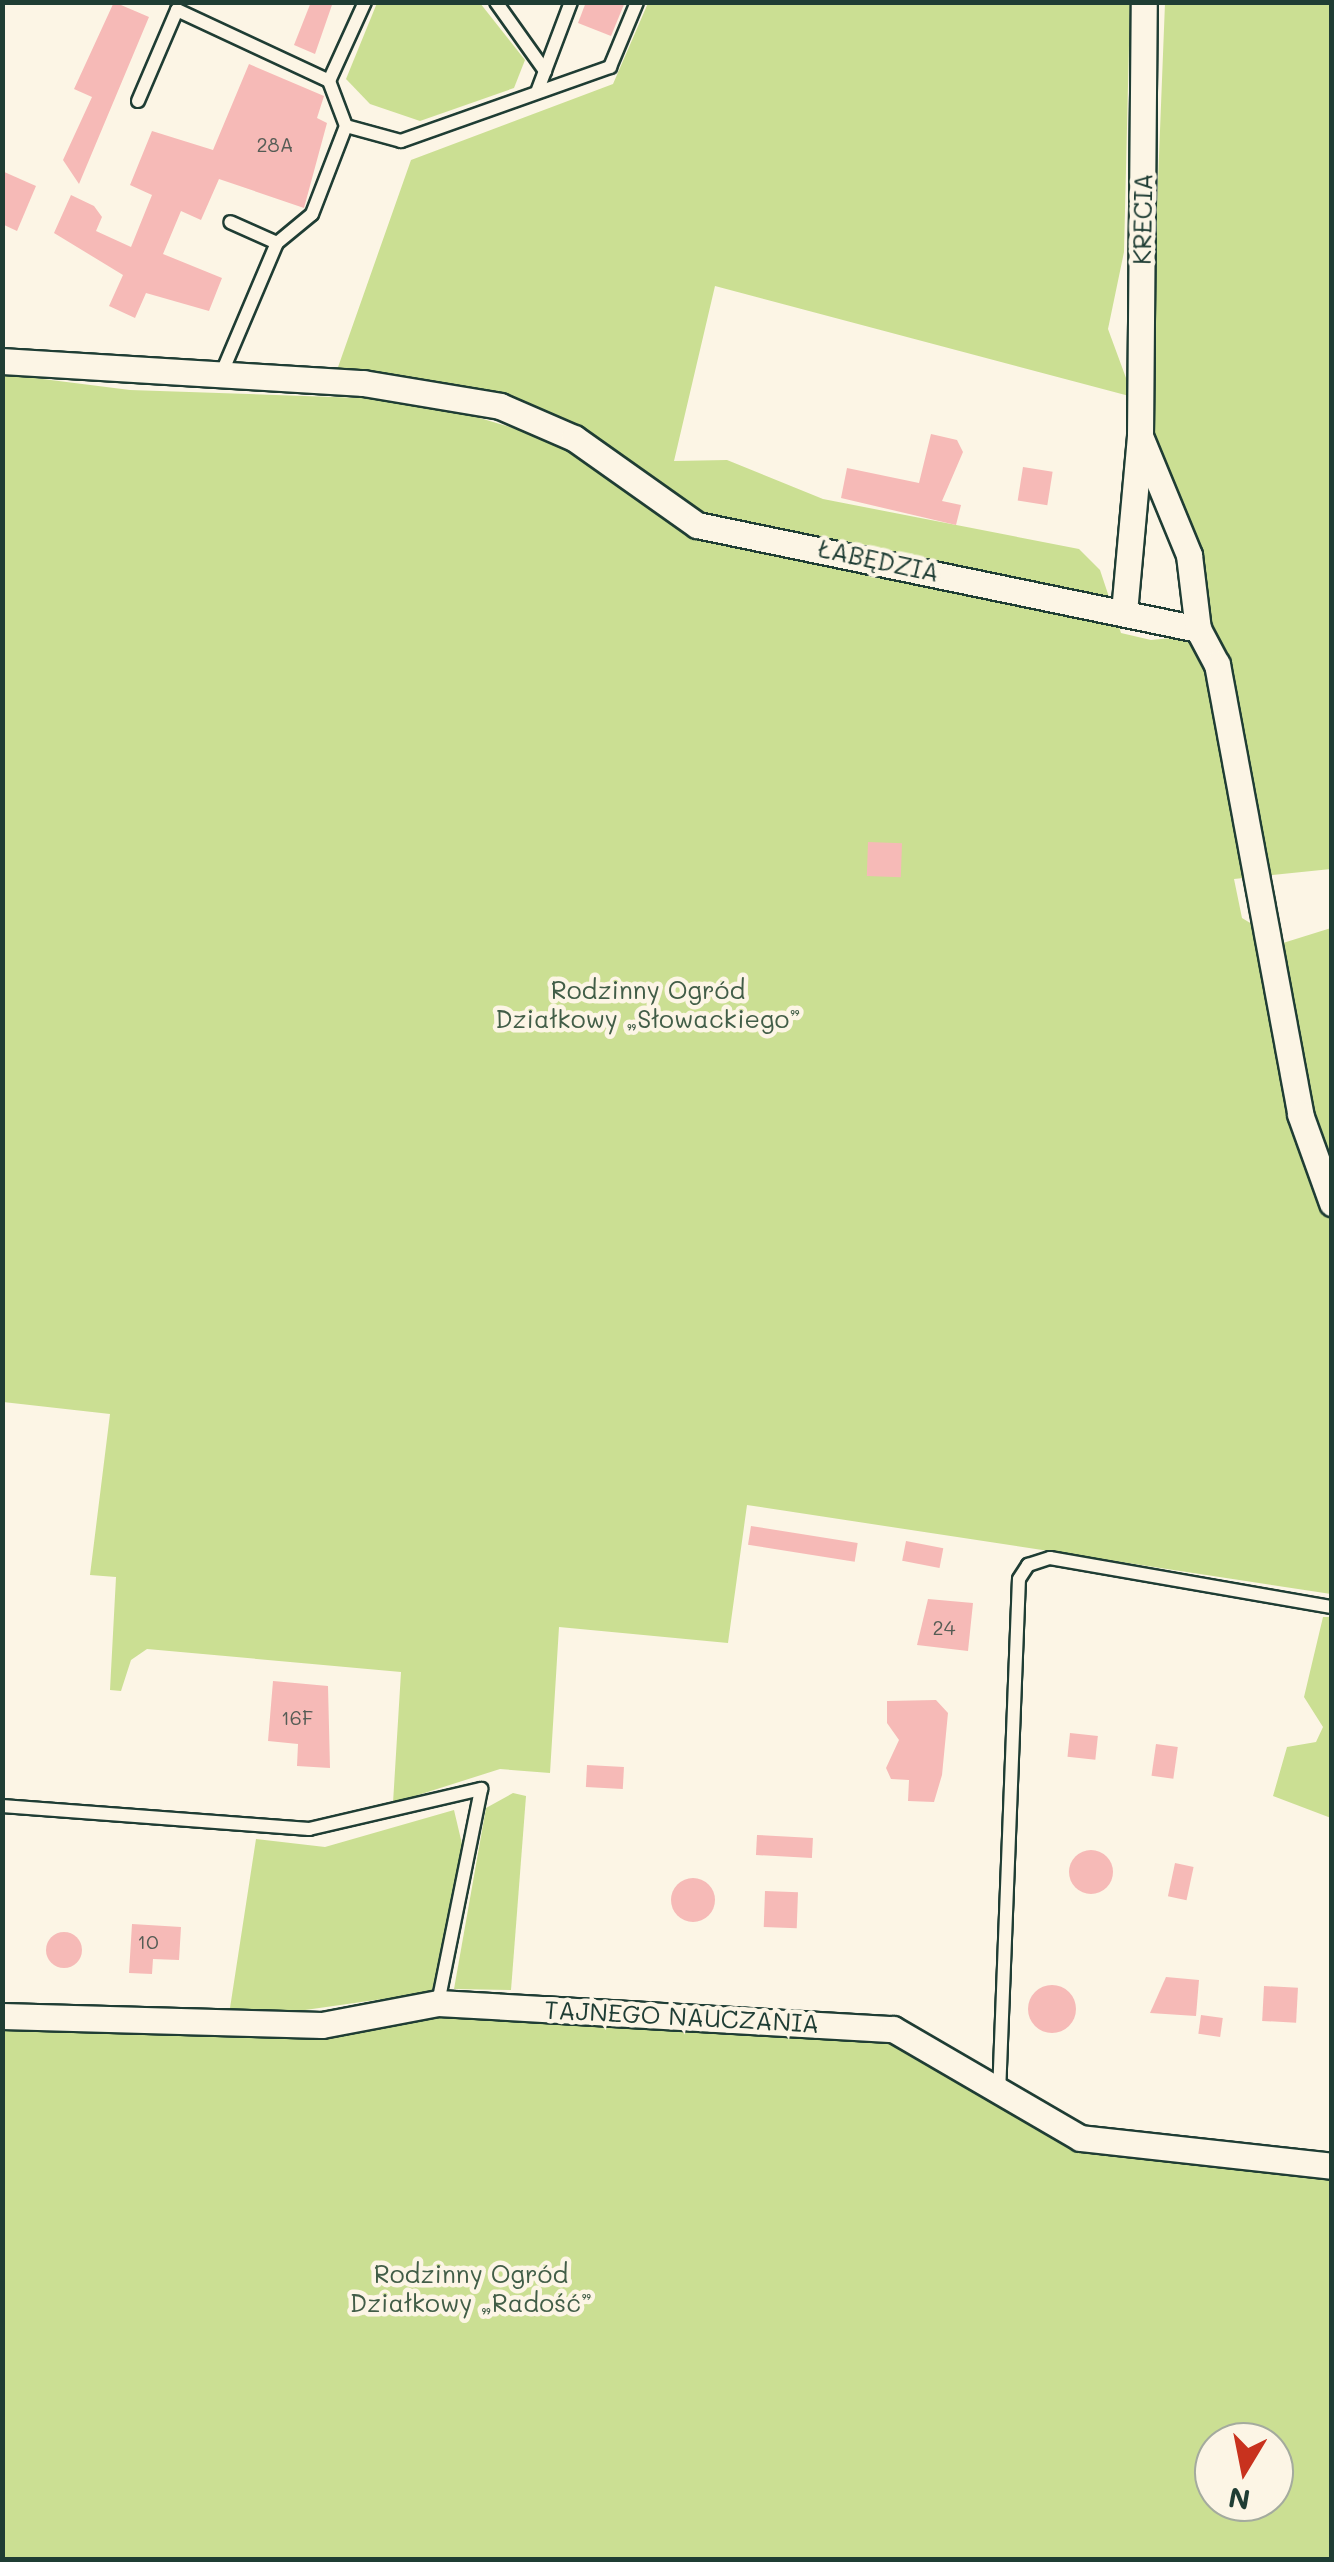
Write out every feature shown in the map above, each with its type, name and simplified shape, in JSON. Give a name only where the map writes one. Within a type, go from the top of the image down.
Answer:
[{"type":"street","name":"KRECIA","points":[[1124,612],[1140,436],[1144,2]]},
{"type":"street","name":"ŁABĘDZIA","points":[[2,361],[218,380],[363,382],[500,406],[574,438],[697,525],[1198,630]]},
{"type":"street","name":"KRECIA","points":[[1140,436],[1189,555],[1198,630]]},
{"type":"street","points":[[1198,630],[1217,664],[1282,1030],[1332,1203]]},
{"type":"street","name":"TAJNEGO NAUCZANIA","points":[[2,2016],[322,2025],[438,2002],[893,2028],[928,2042],[999,2096],[1098,2142],[1332,2166]]},
{"type":"lane","points":[[218,380],[277,242],[312,214],[346,126],[330,81],[365,2]]},
{"type":"lane","points":[[496,2],[545,71]]},
{"type":"lane","points":[[537,92],[571,2]]},
{"type":"lane","points":[[346,126],[401,141],[610,67],[637,2]]},
{"type":"lane","points":[[138,101],[177,10],[330,81]]},
{"type":"lane","points":[[230,222],[277,242]]},
{"type":"lane","points":[[999,2096],[1019,1579],[1028,1565],[1050,1558],[1332,1607]]},
{"type":"lane","points":[[2,1806],[309,1829],[482,1788],[438,2002]]},
{"type":"green space","points":[[377,3],[480,3],[525,60],[514,88],[420,121],[370,104],[346,79]]},
{"type":"green space","name":"Rodzinny Ogród Działkowy „Słowackiego”","points":[[648,3],[1130,3],[1124,252],[1108,329],[1133,397],[715,286],[674,461],[727,460],[823,499],[1079,549],[1100,570],[1121,633],[1151,640],[1182,637],[1205,613],[1198,544],[1148,437],[1165,3],[1331,3],[1331,869],[1234,879],[1242,918],[1283,943],[1331,928],[1331,1594],[747,1505],[728,1643],[559,1627],[550,1773],[500,1769],[393,1803],[401,1672],[147,1649],[131,1660],[121,1691],[110,1690],[116,1577],[90,1575],[110,1414],[3,1402],[3,374],[130,390],[419,400],[560,442],[575,425],[477,388],[337,370],[411,160],[613,84]]},
{"type":"green space","points":[[1323,1617],[1332,1617],[1331,1818],[1273,1796],[1287,1747],[1316,1742],[1323,1727],[1304,1697]]},
{"type":"green space","points":[[513,1793],[526,1796],[511,1990],[454,1989],[486,1808]]},
{"type":"green space","points":[[454,1810],[462,1844],[432,1992],[228,2021],[256,1839],[325,1847]]},
{"type":"green space","name":"Rodzinny Ogród Działkowy „Radość”","points":[[456,2015],[889,2040],[1080,2151],[1331,2174],[1331,2559],[3,2559],[2,2030],[323,2037]]},
{"type":"building","points":[[114,2],[149,17],[79,184],[63,160],[92,97],[74,89]]},
{"type":"building","points":[[311,2],[333,2],[315,54],[294,45]]},
{"type":"building","points":[[586,2],[625,2],[611,36],[578,23]]},
{"type":"building","points":[[249,64],[324,96],[317,118],[327,123],[304,208],[219,179],[201,220],[181,211],[163,254],[222,278],[209,311],[146,293],[135,318],[109,306],[123,275],[54,233],[71,195],[94,206],[102,217],[96,231],[131,247],[152,195],[130,185],[152,131],[213,150]]},
{"type":"building","points":[[2,171],[36,186],[17,231],[2,224]]},
{"type":"building","points":[[931,434],[957,440],[963,452],[942,501],[961,505],[956,525],[841,498],[847,468],[919,483]]},
{"type":"building","points":[[1023,467],[1053,472],[1047,505],[1018,501]]},
{"type":"building","points":[[868,842],[902,843],[901,877],[867,876]]},
{"type":"building","points":[[751,1526],[858,1543],[855,1562],[748,1545]]},
{"type":"building","points":[[906,1541],[943,1548],[939,1568],[902,1561]]},
{"type":"building","points":[[928,1599],[973,1603],[968,1651],[917,1645]]},
{"type":"building","points":[[273,1681],[328,1686],[330,1768],[297,1766],[298,1744],[268,1741]]},
{"type":"building","points":[[936,1700],[948,1713],[942,1775],[934,1802],[908,1801],[909,1780],[891,1779],[886,1768],[899,1740],[887,1723],[887,1701]]},
{"type":"building","points":[[1070,1733],[1098,1736],[1095,1760],[1067,1757]]},
{"type":"building","points":[[1156,1744],[1178,1747],[1173,1779],[1152,1776]]},
{"type":"building","points":[[587,1765],[624,1767],[623,1789],[586,1787]]},
{"type":"building","points":[[757,1835],[813,1838],[812,1858],[756,1855]]},
{"type":"building","points":[[1091,1850],[1107,1856],[1113,1872],[1107,1888],[1091,1894],[1075,1888],[1069,1872],[1075,1856]]},
{"type":"building","points":[[1175,1863],[1194,1867],[1187,1900],[1168,1896]]},
{"type":"building","points":[[693,1878],[709,1884],[715,1900],[709,1916],[693,1922],[677,1916],[671,1900],[677,1884]]},
{"type":"building","points":[[765,1891],[798,1892],[797,1928],[764,1927]]},
{"type":"building","points":[[132,1924],[181,1927],[179,1960],[153,1959],[152,1974],[129,1973]]},
{"type":"building","points":[[64,1932],[77,1937],[82,1950],[77,1963],[64,1968],[51,1963],[46,1950],[51,1937]]},
{"type":"building","points":[[1166,1977],[1199,1980],[1196,2016],[1150,2013]]},
{"type":"building","points":[[1052,1985],[1069,1992],[1076,2009],[1069,2026],[1052,2033],[1035,2026],[1028,2009],[1035,1992]]},
{"type":"building","points":[[1264,1986],[1298,1988],[1296,2023],[1262,2021]]},
{"type":"building","points":[[1201,2015],[1223,2018],[1220,2037],[1198,2034]]}]
